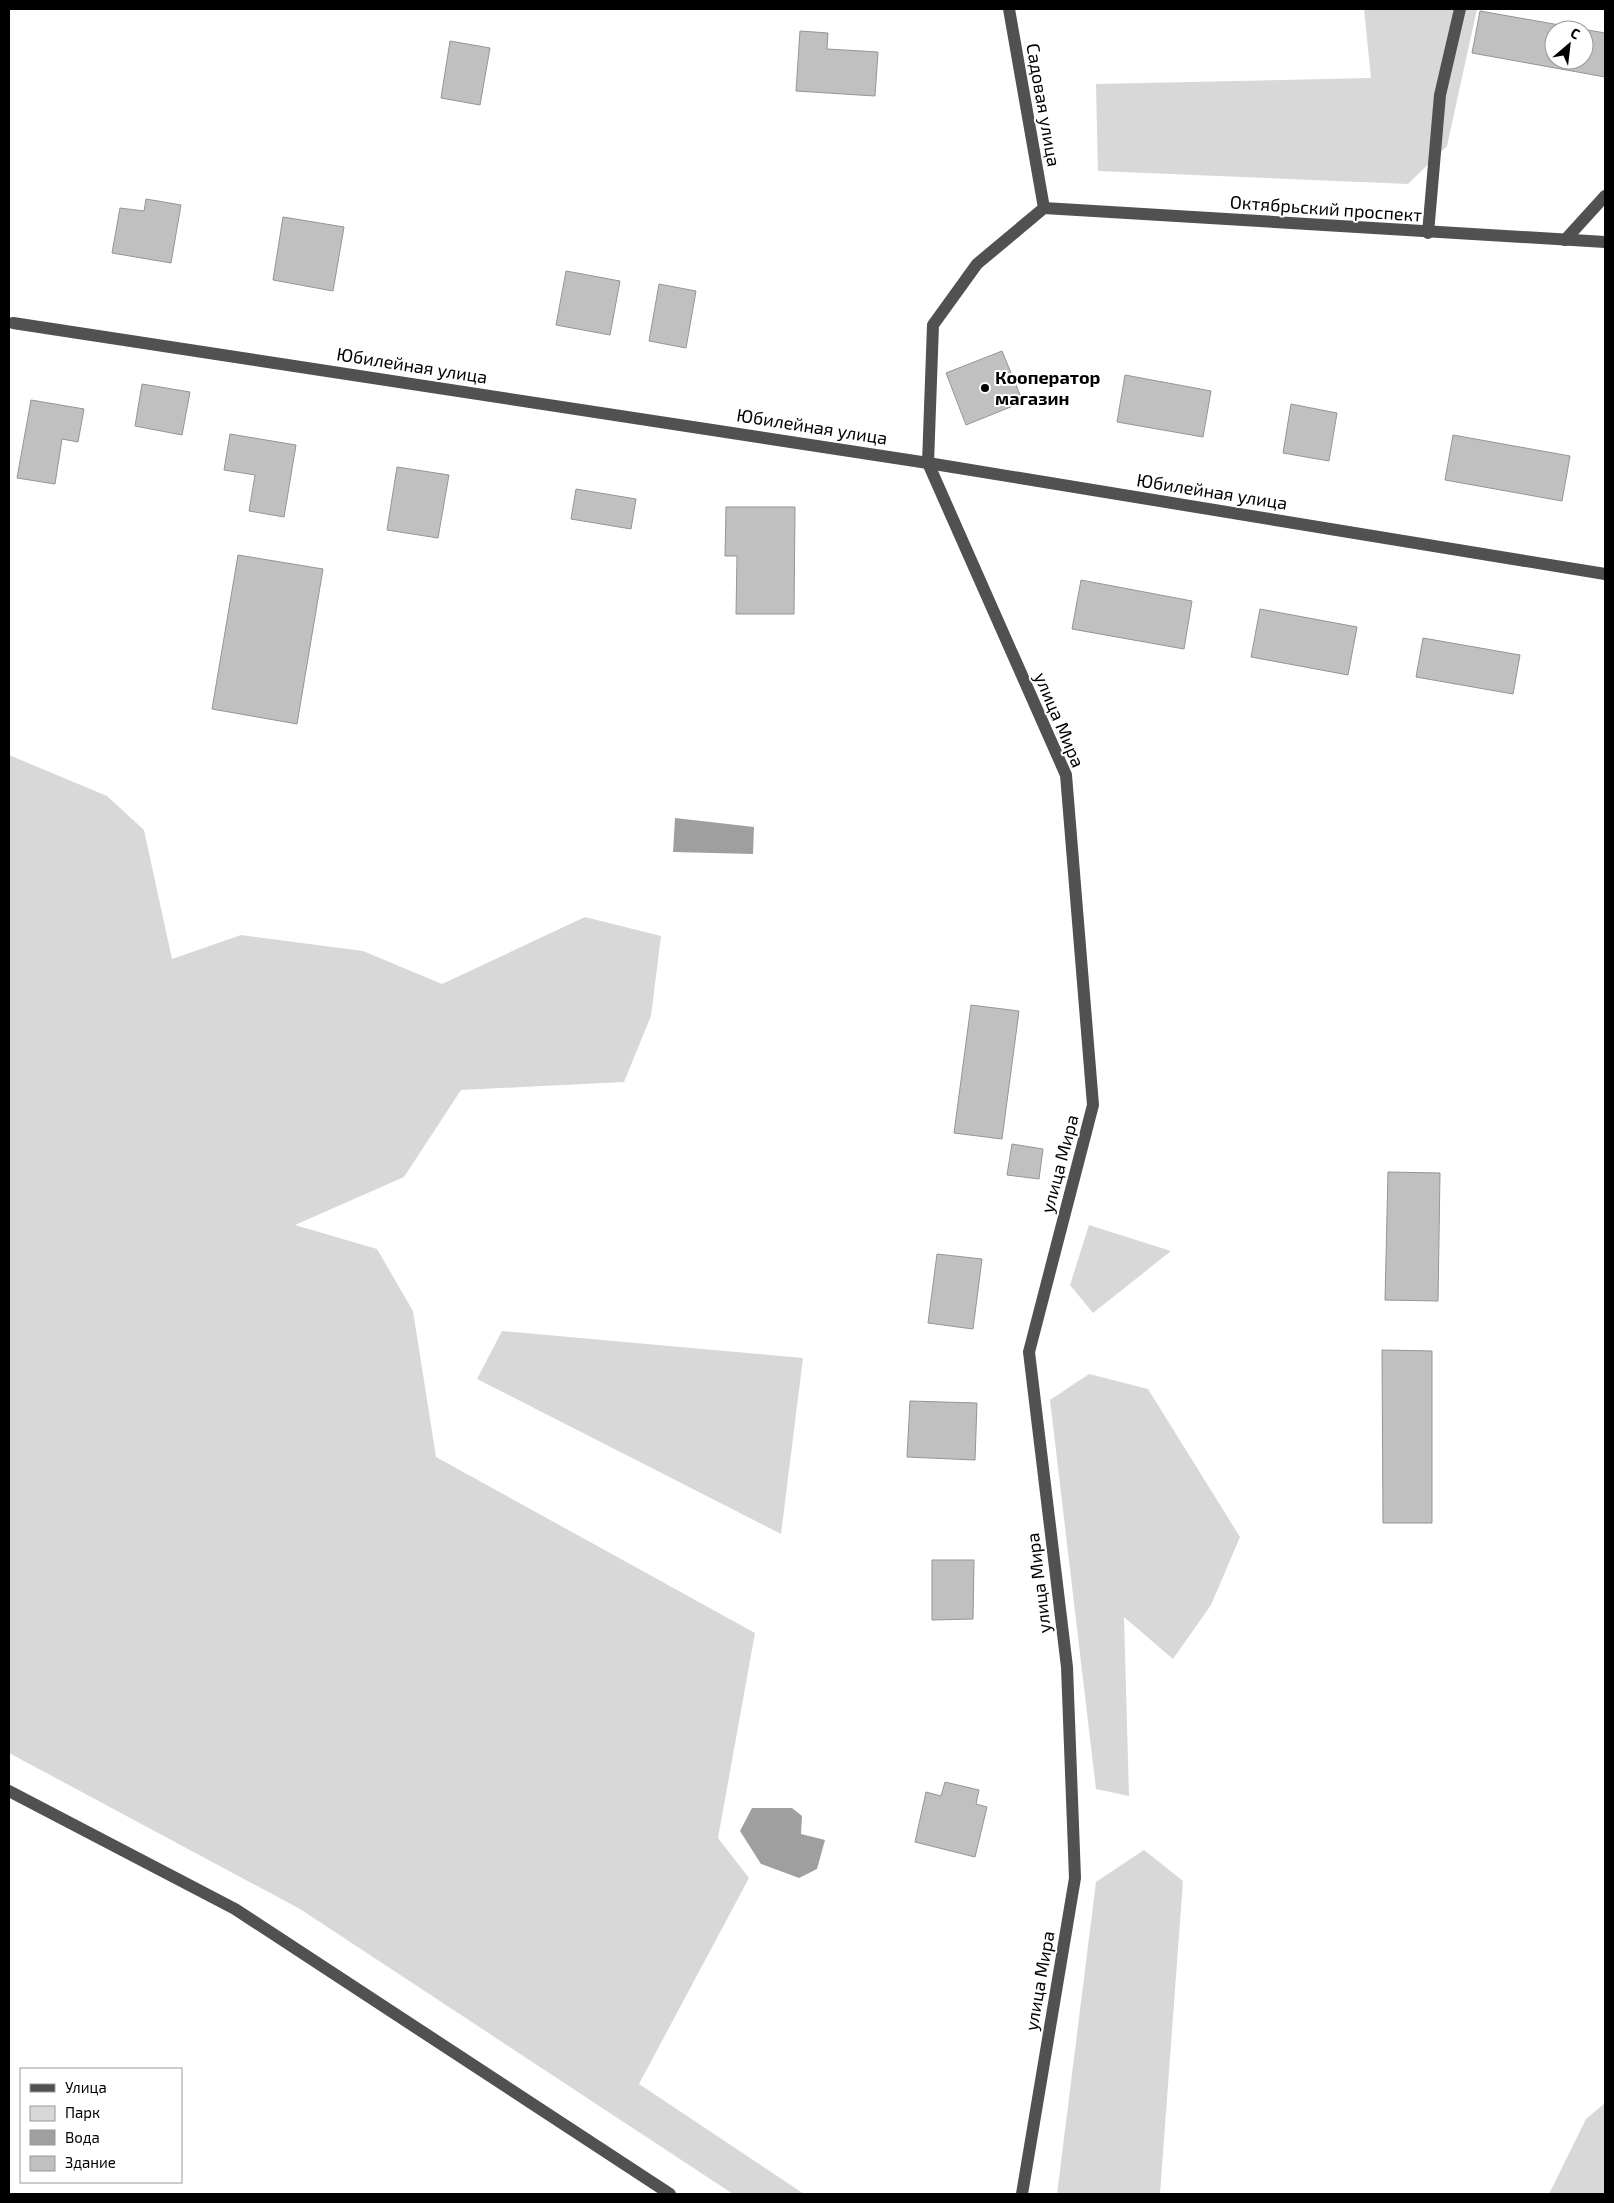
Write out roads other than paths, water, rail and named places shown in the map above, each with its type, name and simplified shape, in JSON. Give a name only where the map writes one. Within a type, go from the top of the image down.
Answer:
[{"type":"street","name":"Садовая улица","points":[[1009,9],[1044,208]]},
{"type":"street","points":[[1428,233],[1440,95],[1460,9]]},
{"type":"street","points":[[1565,240],[1605,196]]},
{"type":"street","name":"Октябрьский проспект","points":[[1044,208],[1428,233],[1605,242]]},
{"type":"street","name":"улица Мира","points":[[1022,2194],[1075,1878],[1066,1667],[1029,1352],[1094,1105],[1066,775],[928,463],[933,325],[976,264],[1044,208]]},
{"type":"street","name":"Юбилейная улица","points":[[13,323],[928,463],[1605,574]]},
{"type":"street","points":[[9,1790],[235,1909],[670,2194]]},
{"type":"water","points":[[675,818],[754,827],[753,854],[673,852]]},
{"type":"water","points":[[752,1808],[792,1808],[802,1816],[801,1834],[825,1840],[817,1869],[799,1878],[761,1864],[740,1831]]},
{"type":"place","name":"Кооператор магазин","points":[[985,388]]}]
